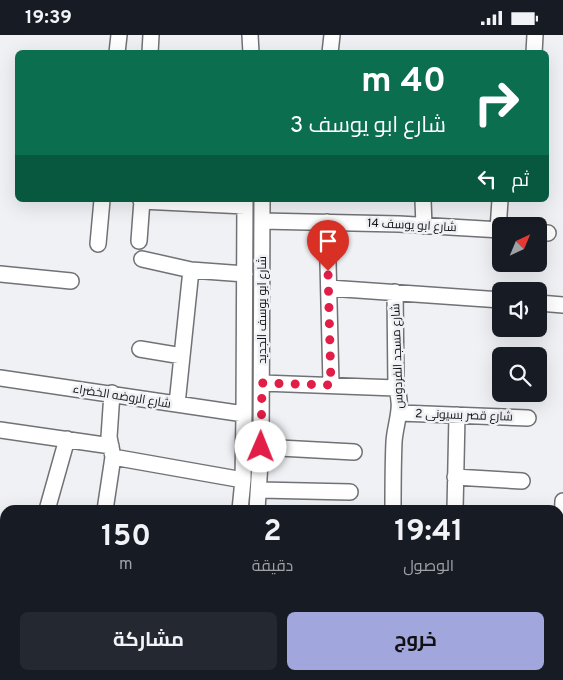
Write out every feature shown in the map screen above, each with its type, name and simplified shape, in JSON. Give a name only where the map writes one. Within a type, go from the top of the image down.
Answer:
[{"type":"street","points":[[118,50],[120,35]]},
{"type":"street","points":[[150,50],[151,35]]},
{"type":"street","points":[[250,35],[251,50]]},
{"type":"street","points":[[330,50],[332,35]]},
{"type":"street","points":[[534,50],[535,35]]},
{"type":"street","points":[[98,244],[102,202]]},
{"type":"street","points":[[139,241],[142,202]]},
{"type":"street","points":[[211,202],[245,203]]},
{"type":"street","name":"شارع ابو يوسف الجديد","points":[[258,505],[260,489],[262,383],[262,202]]},
{"type":"street","points":[[423,202],[424,225]]},
{"type":"street","points":[[500,202],[500,217]]},
{"type":"street","name":"شارع ابو يوسف الجديد","points":[[240,505],[243,480],[244,414],[245,203]]},
{"type":"street","name":"شارع ابو يوسف 14","points":[[262,221],[328,221],[492,229]]},
{"type":"street","points":[[328,221],[331,385]]},
{"type":"street","points":[[142,259],[191,271],[245,274]]},
{"type":"street","points":[[177,404],[191,271]]},
{"type":"street","points":[[0,274],[72,281]]},
{"type":"street","points":[[329,288],[492,299]]},
{"type":"street","name":"شارع مسجد الفردوس","points":[[393,505],[394,442],[400,413],[396,388],[395,292]]},
{"type":"street","points":[[547,304],[563,305]]},
{"type":"street","points":[[140,349],[182,356]]},
{"type":"street","name":"شارع الروضه الخضراء","points":[[0,378],[112,393],[244,414]]},
{"type":"street","points":[[262,383],[396,388]]},
{"type":"street","points":[[106,505],[112,451],[109,437],[112,393]]},
{"type":"street","name":"شارع قصر بسيونى 2","points":[[400,413],[528,418]]},
{"type":"street","points":[[455,505],[457,415]]},
{"type":"street","points":[[0,430],[66,439],[243,480]]},
{"type":"street","points":[[49,505],[66,439]]},
{"type":"street","points":[[261,447],[354,452]]},
{"type":"street","points":[[455,477],[522,481]]},
{"type":"street","points":[[260,489],[350,491]]},
{"type":"route","points":[[261,447],[262,383],[331,385],[328,271]]}]
